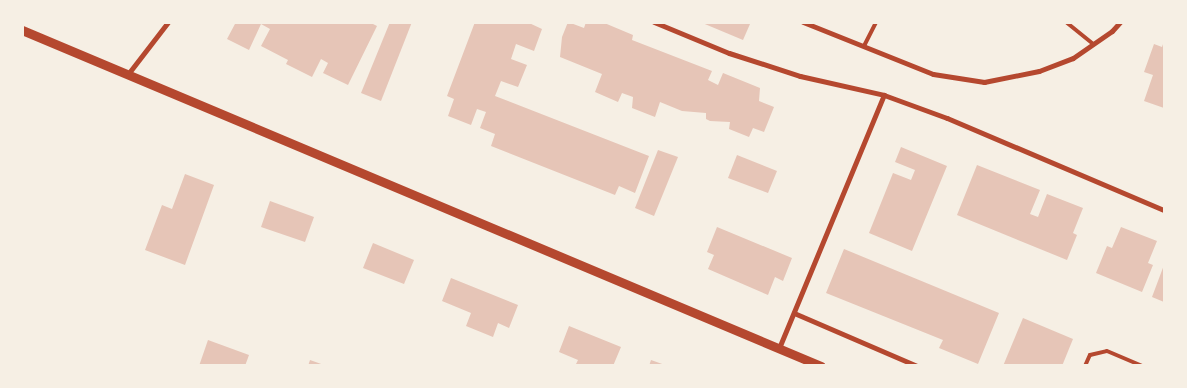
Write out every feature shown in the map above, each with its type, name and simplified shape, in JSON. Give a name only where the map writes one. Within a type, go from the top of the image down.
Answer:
[{"type":"street","points":[[128,74],[168,22]]},
{"type":"street","points":[[654,22],[729,53],[800,76],[884,95],[947,118],[1164,210]]},
{"type":"street","points":[[803,22],[933,74],[984,82],[1039,71],[1073,58],[1120,22]]},
{"type":"street","points":[[22,30],[821,366]]},
{"type":"street","points":[[779,348],[884,95]]},
{"type":"street","points":[[794,313],[917,366]]},
{"type":"lane","points":[[864,46],[876,22]]},
{"type":"lane","points":[[1066,22],[1093,44]]},
{"type":"lane","points":[[1086,366],[1090,355],[1107,351],[1143,366]]},
{"type":"building","points":[[236,22],[369,22],[377,26],[348,85],[323,73],[328,63],[321,59],[312,77],[286,64],[288,60],[261,46],[270,29],[261,24],[249,50],[227,39]]},
{"type":"building","points":[[390,22],[412,22],[381,101],[361,93]]},
{"type":"building","points":[[475,22],[527,22],[542,29],[534,51],[516,44],[511,59],[527,65],[518,87],[501,81],[495,96],[649,156],[635,193],[619,186],[615,195],[491,146],[495,134],[480,128],[486,112],[477,109],[471,125],[448,116],[454,99],[447,96]]},
{"type":"building","points":[[568,22],[584,28],[586,22],[602,22],[633,35],[632,40],[712,71],[708,80],[718,85],[723,73],[760,88],[759,101],[774,107],[764,132],[753,128],[749,137],[729,129],[730,122],[710,121],[706,119],[706,113],[682,111],[660,102],[655,117],[632,108],[633,97],[622,93],[618,102],[595,92],[602,74],[560,57],[562,37]]},
{"type":"building","points":[[700,22],[746,22],[750,24],[743,40]]},
{"type":"building","points":[[1164,41],[1164,108],[1144,101],[1153,75],[1144,72],[1154,44],[1162,47]]},
{"type":"building","points":[[901,147],[947,166],[912,251],[869,233],[893,173],[911,180],[915,170],[895,162]]},
{"type":"building","points":[[658,150],[678,157],[654,216],[635,208]]},
{"type":"building","points":[[737,155],[777,171],[768,193],[728,178]]},
{"type":"building","points":[[977,165],[1040,190],[1030,214],[1038,217],[1047,194],[1083,208],[1073,233],[1077,235],[1067,260],[957,215]]},
{"type":"building","points":[[185,174],[214,185],[185,265],[145,250],[162,205],[172,209]]},
{"type":"building","points":[[270,201],[314,217],[305,242],[261,227]]},
{"type":"building","points":[[717,227],[792,258],[783,281],[775,277],[768,295],[708,269],[714,255],[707,252]]},
{"type":"building","points":[[1121,227],[1157,241],[1148,263],[1153,265],[1142,292],[1096,273],[1107,246],[1112,248]]},
{"type":"building","points":[[373,243],[414,260],[404,284],[363,268]]},
{"type":"building","points":[[844,249],[999,313],[978,364],[939,348],[943,340],[826,293]]},
{"type":"building","points":[[1164,265],[1164,302],[1152,297]]},
{"type":"building","points":[[451,278],[518,305],[509,328],[498,323],[493,337],[466,326],[471,313],[442,301]]},
{"type":"building","points":[[1023,318],[1073,339],[1062,366],[1003,366]]},
{"type":"building","points":[[569,326],[621,347],[613,366],[575,366],[578,360],[559,352]]},
{"type":"building","points":[[208,340],[249,355],[245,366],[199,366]]},
{"type":"building","points":[[310,360],[324,365],[324,366],[308,366]]},
{"type":"building","points":[[651,360],[665,365],[649,366]]}]
